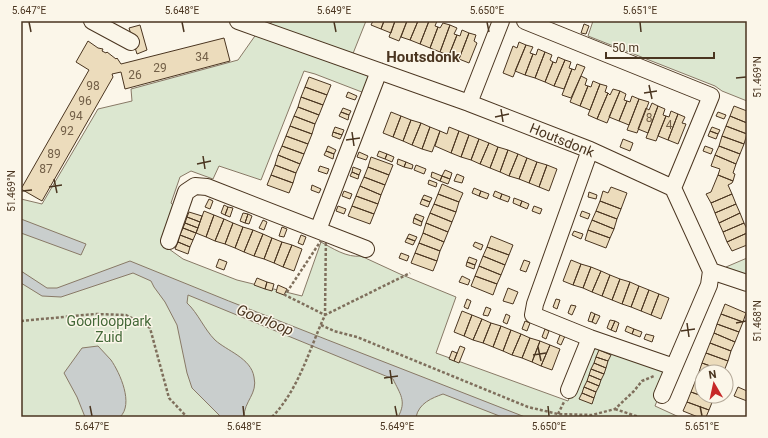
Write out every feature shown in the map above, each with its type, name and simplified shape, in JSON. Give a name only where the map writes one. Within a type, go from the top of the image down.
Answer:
[{"type":"street","points":[[92,21],[131,42]]},
{"type":"street","name":"Houtsdonk","points":[[238,21],[379,71],[590,150],[673,188]]},
{"type":"street","points":[[469,104],[501,21]]},
{"type":"street","points":[[525,21],[711,96],[673,188],[711,271],[709,285],[662,395]]},
{"type":"street","points":[[322,232],[379,71]]},
{"type":"street","points":[[590,150],[535,304],[533,315],[590,338],[674,368]]},
{"type":"street","points":[[169,241],[186,192],[195,186],[207,187],[366,248]]},
{"type":"street","points":[[711,271],[747,283]]},
{"type":"street","points":[[569,390],[590,338]]},
{"type":"path","points":[[322,232],[285,295],[325,315]]},
{"type":"path","points":[[272,417],[281,408],[296,384],[325,315],[322,232]]},
{"type":"path","points":[[325,315],[410,273]]},
{"type":"path","points":[[21,321],[95,314],[126,315],[150,328],[169,398],[188,417]]},
{"type":"path","points":[[320,326],[357,337],[528,407],[558,414],[592,415],[615,409],[642,381],[674,368]]},
{"type":"path","points":[[615,409],[639,417]]},
{"type":"green space","points":[[272,21],[366,21],[352,56],[270,25]]},
{"type":"green space","points":[[593,21],[747,21],[747,101],[722,91],[715,86],[588,36]]},
{"type":"green space","name":"Goorlooppark Zuid","points":[[257,33],[374,78],[367,94],[304,71],[261,180],[219,166],[213,179],[191,171],[180,177],[171,203],[176,208],[162,244],[183,259],[237,280],[302,296],[321,242],[350,256],[361,256],[456,297],[436,353],[568,401],[591,344],[668,373],[655,406],[679,417],[21,417],[21,199],[42,204],[98,109],[132,101],[131,89],[238,60]]},
{"type":"green space","points":[[747,258],[747,280],[733,273],[726,267]]},
{"type":"water","points":[[21,219],[86,244],[81,255],[21,233]]},
{"type":"water","name":"Goorloop","points":[[130,261],[525,417],[502,417],[443,394],[430,399],[420,408],[416,417],[398,417],[401,411],[402,398],[393,379],[188,295],[187,303],[211,336],[244,360],[252,370],[254,377],[255,383],[253,393],[246,406],[244,417],[221,417],[192,388],[187,373],[177,325],[165,302],[151,281],[133,273],[61,297],[42,296],[21,283],[21,271],[47,288],[57,288]]},
{"type":"water","points":[[98,346],[115,366],[124,388],[126,404],[120,417],[85,417],[77,397],[64,373],[82,348]]},
{"type":"building","points":[[373,21],[384,21],[381,29],[371,25]]},
{"type":"building","points":[[384,21],[395,21],[391,33],[381,29]]},
{"type":"building","points":[[395,21],[407,21],[399,41],[389,37]]},
{"type":"building","points":[[407,21],[418,21],[410,40],[401,37]]},
{"type":"building","points":[[418,21],[429,21],[420,44],[410,40]]},
{"type":"building","points":[[429,21],[437,21],[435,26],[438,27],[430,48],[420,44]]},
{"type":"building","points":[[443,23],[450,25],[440,52],[430,48],[438,27],[440,28]]},
{"type":"building","points":[[584,24],[589,26],[586,34],[581,33]]},
{"type":"building","points":[[140,25],[147,50],[137,54],[129,28]]},
{"type":"building","points":[[450,25],[457,28],[454,34],[457,35],[449,55],[440,52]]},
{"type":"building","points":[[462,30],[469,33],[459,59],[449,55],[457,35],[460,36]]},
{"type":"building","points":[[469,33],[476,35],[474,41],[477,43],[469,63],[459,59]]},
{"type":"building","points":[[224,38],[230,61],[125,89],[121,72],[112,74],[113,77],[42,201],[21,189],[89,70],[76,62],[88,41],[98,48],[103,49],[102,51],[107,52],[116,59],[117,58],[121,64]]},
{"type":"building","points":[[519,42],[526,45],[513,77],[503,73],[513,46],[517,48]]},
{"type":"building","points":[[526,45],[533,47],[530,53],[533,54],[525,75],[515,71]]},
{"type":"building","points":[[538,49],[545,52],[535,78],[525,75],[533,54],[536,55]]},
{"type":"building","points":[[545,52],[552,55],[550,60],[553,62],[545,82],[535,78]]},
{"type":"building","points":[[558,57],[565,60],[554,86],[545,82],[553,62],[556,63]]},
{"type":"building","points":[[565,60],[571,62],[569,68],[572,69],[564,89],[554,86]]},
{"type":"building","points":[[577,64],[585,67],[571,98],[562,95],[572,69],[575,70]]},
{"type":"building","points":[[581,76],[587,79],[585,85],[588,86],[580,106],[570,102]]},
{"type":"building","points":[[309,77],[331,85],[327,95],[305,87]]},
{"type":"building","points":[[593,81],[600,84],[590,110],[580,106],[588,86],[591,87]]},
{"type":"building","points":[[600,84],[607,86],[605,92],[608,93],[597,119],[588,115]]},
{"type":"building","points":[[305,87],[327,95],[323,105],[301,97]]},
{"type":"building","points":[[613,89],[620,91],[607,123],[597,119],[608,93],[610,95]]},
{"type":"building","points":[[620,91],[626,94],[624,100],[627,101],[619,121],[609,117]]},
{"type":"building","points":[[348,92],[357,96],[355,100],[346,97]]},
{"type":"building","points":[[632,96],[639,99],[629,125],[619,121],[627,101],[630,102]]},
{"type":"building","points":[[301,97],[323,105],[319,115],[298,107]]},
{"type":"building","points":[[639,99],[649,102],[637,133],[627,130]]},
{"type":"building","points":[[652,103],[658,106],[648,133],[638,129],[646,108],[649,110]]},
{"type":"building","points":[[658,106],[665,109],[663,115],[666,116],[656,141],[646,138]]},
{"type":"building","points":[[734,106],[747,111],[747,123],[730,116]]},
{"type":"building","points":[[298,107],[319,115],[315,124],[294,116]]},
{"type":"building","points":[[343,108],[351,111],[349,115],[341,112]]},
{"type":"building","points":[[671,111],[678,114],[668,140],[658,136],[666,116],[669,117]]},
{"type":"building","points":[[341,112],[349,115],[348,120],[339,116]]},
{"type":"building","points":[[391,112],[401,116],[393,137],[383,133]]},
{"type":"building","points":[[718,112],[726,115],[724,119],[716,116]]},
{"type":"building","points":[[678,114],[685,117],[682,123],[686,124],[678,144],[668,140]]},
{"type":"building","points":[[294,116],[315,124],[312,134],[290,126]]},
{"type":"building","points":[[401,116],[411,120],[403,141],[393,137]]},
{"type":"building","points":[[730,116],[747,123],[747,134],[726,126]]},
{"type":"building","points":[[411,120],[421,123],[412,145],[403,141]]},
{"type":"building","points":[[421,123],[430,127],[422,149],[412,145]]},
{"type":"building","points":[[290,126],[312,134],[308,144],[286,136]]},
{"type":"building","points":[[726,126],[747,134],[744,144],[722,136]]},
{"type":"building","points":[[335,127],[344,130],[342,135],[333,132]]},
{"type":"building","points":[[430,127],[440,131],[432,152],[422,149]]},
{"type":"building","points":[[449,127],[459,131],[451,153],[435,146],[440,131],[447,134]]},
{"type":"building","points":[[712,127],[720,130],[718,134],[710,131]]},
{"type":"building","points":[[459,131],[469,135],[461,157],[451,153]]},
{"type":"building","points":[[710,131],[718,134],[716,139],[708,136]]},
{"type":"building","points":[[333,132],[342,135],[340,139],[332,136]]},
{"type":"building","points":[[469,135],[479,139],[471,160],[461,157]]},
{"type":"building","points":[[286,136],[308,144],[304,154],[282,146]]},
{"type":"building","points":[[722,136],[744,144],[740,154],[719,146]]},
{"type":"building","points":[[479,139],[489,143],[480,164],[471,160]]},
{"type":"building","points":[[623,139],[633,143],[630,151],[620,147]]},
{"type":"building","points":[[489,143],[498,147],[490,168],[480,164]]},
{"type":"building","points":[[282,146],[304,154],[300,164],[278,155]]},
{"type":"building","points":[[328,146],[336,150],[334,154],[326,151]]},
{"type":"building","points":[[705,146],[713,149],[711,154],[703,151]]},
{"type":"building","points":[[719,146],[740,154],[736,164],[715,155]]},
{"type":"building","points":[[498,147],[508,150],[500,172],[490,168]]},
{"type":"building","points":[[508,150],[518,154],[509,176],[500,172]]},
{"type":"building","points":[[326,151],[334,154],[333,159],[324,155]]},
{"type":"building","points":[[379,151],[387,154],[385,159],[377,156]]},
{"type":"building","points":[[359,152],[368,156],[366,160],[357,157]]},
{"type":"building","points":[[387,154],[394,157],[392,162],[385,159]]},
{"type":"building","points":[[518,154],[527,158],[519,179],[509,176]]},
{"type":"building","points":[[278,155],[300,164],[296,173],[275,165]]},
{"type":"building","points":[[715,155],[736,164],[733,173],[735,174],[733,181],[718,175],[720,169],[711,166]]},
{"type":"building","points":[[371,157],[393,165],[389,175],[368,167]]},
{"type":"building","points":[[527,158],[537,162],[529,183],[519,179]]},
{"type":"building","points":[[398,159],[406,162],[404,167],[397,164]]},
{"type":"building","points":[[406,162],[413,165],[412,169],[404,167]]},
{"type":"building","points":[[537,162],[547,165],[539,187],[529,183]]},
{"type":"building","points":[[275,165],[296,173],[293,183],[271,175]]},
{"type":"building","points":[[416,165],[426,169],[424,174],[414,170]]},
{"type":"building","points":[[547,165],[557,169],[549,191],[539,187]]},
{"type":"building","points":[[320,166],[329,169],[327,174],[318,171]]},
{"type":"building","points":[[353,167],[361,170],[359,175],[352,172]]},
{"type":"building","points":[[368,167],[389,175],[385,185],[364,177]]},
{"type":"building","points":[[445,170],[452,173],[450,179],[442,176]]},
{"type":"building","points":[[352,172],[359,175],[358,179],[350,176]]},
{"type":"building","points":[[432,172],[442,176],[440,181],[431,177]]},
{"type":"building","points":[[457,174],[464,177],[462,183],[454,181]]},
{"type":"building","points":[[271,175],[293,183],[289,193],[267,185]]},
{"type":"building","points":[[718,175],[733,181],[728,185],[732,194],[711,203],[706,194],[711,192]]},
{"type":"building","points":[[442,176],[450,179],[448,184],[440,181]]},
{"type":"building","points":[[364,177],[385,185],[381,195],[360,186]]},
{"type":"building","points":[[429,180],[437,183],[436,187],[428,184]]},
{"type":"building","points":[[442,184],[463,193],[459,202],[438,194]]},
{"type":"building","points":[[312,185],[321,189],[319,193],[311,190]]},
{"type":"building","points":[[360,186],[381,195],[378,204],[356,196]]},
{"type":"building","points":[[611,187],[627,193],[621,209],[600,201],[603,191],[608,193]]},
{"type":"building","points":[[474,188],[481,191],[479,196],[472,193]]},
{"type":"building","points":[[344,191],[352,194],[350,199],[342,196]]},
{"type":"building","points":[[481,191],[489,194],[487,199],[479,196]]},
{"type":"building","points":[[495,191],[502,194],[500,199],[493,196]]},
{"type":"building","points":[[589,192],[597,195],[596,199],[588,197]]},
{"type":"building","points":[[438,194],[459,202],[456,212],[434,204]]},
{"type":"building","points":[[502,194],[510,197],[508,202],[500,199]]},
{"type":"building","points":[[732,194],[736,204],[715,213],[711,203]]},
{"type":"building","points":[[424,195],[432,198],[430,202],[422,199]]},
{"type":"building","points":[[356,196],[378,204],[374,214],[352,206]]},
{"type":"building","points":[[514,198],[522,201],[520,206],[513,203]]},
{"type":"building","points":[[209,199],[213,201],[210,209],[205,207]]},
{"type":"building","points":[[422,199],[430,202],[428,207],[420,204]]},
{"type":"building","points":[[522,201],[529,204],[527,209],[520,206]]},
{"type":"building","points":[[600,201],[621,209],[617,219],[596,211]]},
{"type":"building","points":[[434,204],[456,212],[452,222],[430,213]]},
{"type":"building","points":[[736,204],[740,213],[719,223],[715,213]]},
{"type":"building","points":[[224,205],[228,207],[225,215],[221,213]]},
{"type":"building","points":[[338,206],[346,209],[344,214],[336,211]]},
{"type":"building","points":[[352,206],[374,214],[370,224],[348,216]]},
{"type":"building","points":[[534,206],[542,209],[540,214],[532,211]]},
{"type":"building","points":[[228,207],[233,208],[230,217],[225,215]]},
{"type":"building","points":[[204,211],[214,215],[206,237],[196,233]]},
{"type":"building","points":[[582,211],[590,214],[588,219],[580,216]]},
{"type":"building","points":[[596,211],[617,219],[614,229],[592,220]]},
{"type":"building","points":[[189,212],[202,216],[200,222],[187,217]]},
{"type":"building","points":[[243,213],[248,214],[245,223],[240,221]]},
{"type":"building","points":[[430,213],[452,222],[448,232],[426,223]]},
{"type":"building","points":[[740,213],[744,223],[723,232],[719,223]]},
{"type":"building","points":[[248,214],[252,216],[249,224],[245,223]]},
{"type":"building","points":[[416,214],[424,217],[422,222],[414,218]]},
{"type":"building","points":[[214,215],[224,219],[215,241],[206,237]]},
{"type":"building","points":[[187,217],[200,222],[198,228],[185,223]]},
{"type":"building","points":[[414,218],[422,222],[421,226],[413,223]]},
{"type":"building","points":[[224,219],[233,223],[225,244],[215,241]]},
{"type":"building","points":[[263,220],[267,222],[264,230],[259,228]]},
{"type":"building","points":[[592,220],[614,229],[610,238],[588,230]]},
{"type":"building","points":[[185,223],[198,228],[196,233],[183,228]]},
{"type":"building","points":[[233,223],[243,227],[235,248],[225,244]]},
{"type":"building","points":[[426,223],[448,232],[444,242],[423,233]]},
{"type":"building","points":[[744,223],[747,233],[727,242],[723,232]]},
{"type":"building","points":[[243,227],[253,230],[244,252],[235,248]]},
{"type":"building","points":[[282,227],[287,229],[284,237],[279,236]]},
{"type":"building","points":[[183,228],[196,233],[193,240],[180,235]]},
{"type":"building","points":[[253,230],[263,234],[254,256],[244,252]]},
{"type":"building","points":[[588,230],[610,238],[606,248],[585,240]]},
{"type":"building","points":[[574,231],[583,234],[581,239],[572,235]]},
{"type":"building","points":[[423,233],[444,242],[440,251],[419,243]]},
{"type":"building","points":[[747,233],[747,245],[732,251],[727,242]]},
{"type":"building","points":[[263,234],[272,238],[264,259],[254,256]]},
{"type":"building","points":[[409,234],[417,237],[415,241],[407,238]]},
{"type":"building","points":[[180,235],[193,240],[190,247],[178,242]]},
{"type":"building","points":[[301,235],[306,237],[303,245],[298,243]]},
{"type":"building","points":[[491,236],[513,245],[509,255],[487,247]]},
{"type":"building","points":[[272,238],[282,242],[274,263],[264,259]]},
{"type":"building","points":[[407,238],[415,241],[413,245],[405,242]]},
{"type":"building","points":[[178,242],[190,247],[188,254],[175,249]]},
{"type":"building","points":[[282,242],[292,245],[283,267],[274,263]]},
{"type":"building","points":[[475,242],[483,245],[481,250],[473,246]]},
{"type":"building","points":[[419,243],[440,251],[437,261],[415,253]]},
{"type":"building","points":[[292,245],[302,249],[294,271],[283,267]]},
{"type":"building","points":[[487,247],[509,255],[505,265],[483,256]]},
{"type":"building","points":[[401,253],[409,256],[407,261],[399,258]]},
{"type":"building","points":[[415,253],[437,261],[433,271],[411,263]]},
{"type":"building","points":[[483,256],[505,265],[501,275],[479,266]]},
{"type":"building","points":[[469,257],[477,260],[475,265],[467,262]]},
{"type":"building","points":[[219,259],[227,262],[224,270],[216,267]]},
{"type":"building","points":[[524,260],[530,262],[526,272],[520,270]]},
{"type":"building","points":[[571,260],[581,264],[573,285],[563,281]]},
{"type":"building","points":[[467,262],[475,265],[474,269],[466,266]]},
{"type":"building","points":[[581,264],[591,267],[583,288],[573,285]]},
{"type":"building","points":[[479,266],[501,275],[497,284],[475,276]]},
{"type":"building","points":[[591,267],[601,271],[592,292],[583,288]]},
{"type":"building","points":[[601,271],[610,275],[602,296],[592,292]]},
{"type":"building","points":[[610,275],[620,279],[612,300],[602,296]]},
{"type":"building","points":[[462,276],[470,280],[468,285],[459,282]]},
{"type":"building","points":[[475,276],[497,284],[493,295],[471,286]]},
{"type":"building","points":[[257,278],[267,282],[265,289],[254,285]]},
{"type":"building","points":[[620,279],[630,282],[622,304],[612,300]]},
{"type":"building","points":[[267,282],[274,284],[272,291],[265,289]]},
{"type":"building","points":[[630,282],[639,286],[631,307],[622,304]]},
{"type":"building","points":[[278,285],[287,289],[284,295],[276,292]]},
{"type":"building","points":[[639,286],[649,290],[641,311],[631,307]]},
{"type":"building","points":[[508,288],[518,292],[513,304],[503,301]]},
{"type":"building","points":[[649,290],[659,294],[651,315],[641,311]]},
{"type":"building","points":[[659,294],[669,298],[661,319],[651,315]]},
{"type":"building","points":[[467,299],[471,301],[468,309],[464,307]]},
{"type":"building","points":[[556,299],[560,300],[557,309],[553,307]]},
{"type":"building","points":[[725,304],[746,313],[743,322],[721,314]]},
{"type":"building","points":[[571,305],[576,306],[572,315],[568,313]]},
{"type":"building","points":[[486,307],[491,309],[488,316],[483,315]]},
{"type":"building","points":[[462,311],[472,315],[464,336],[454,332]]},
{"type":"building","points":[[591,312],[595,314],[592,322],[588,321]]},
{"type":"building","points":[[506,314],[510,316],[507,324],[503,322]]},
{"type":"building","points":[[595,314],[600,316],[596,324],[592,322]]},
{"type":"building","points":[[721,314],[743,322],[739,332],[717,324]]},
{"type":"building","points":[[472,315],[482,319],[473,340],[464,336]]},
{"type":"building","points":[[482,319],[491,323],[483,343],[473,340]]},
{"type":"building","points":[[610,320],[615,321],[611,330],[607,328]]},
{"type":"building","points":[[525,321],[530,323],[527,331],[522,329]]},
{"type":"building","points":[[615,321],[619,323],[616,332],[611,330]]},
{"type":"building","points":[[491,323],[501,326],[493,347],[483,343]]},
{"type":"building","points":[[717,324],[739,332],[735,342],[714,333]]},
{"type":"building","points":[[501,326],[511,330],[503,351],[493,347]]},
{"type":"building","points":[[627,326],[634,329],[632,334],[625,331]]},
{"type":"building","points":[[545,329],[549,331],[546,339],[542,337]]},
{"type":"building","points":[[634,329],[642,332],[640,337],[632,334]]},
{"type":"building","points":[[511,330],[521,334],[512,355],[503,351]]},
{"type":"building","points":[[714,333],[735,342],[731,351],[710,343]]},
{"type":"building","points":[[521,334],[530,338],[522,358],[512,355]]},
{"type":"building","points":[[646,334],[654,336],[652,342],[644,339]]},
{"type":"building","points":[[560,335],[565,336],[561,345],[557,343]]},
{"type":"building","points":[[530,338],[540,341],[532,362],[522,358]]},
{"type":"building","points":[[540,341],[550,345],[541,366],[532,362]]},
{"type":"building","points":[[710,343],[731,351],[728,361],[706,353]]},
{"type":"building","points":[[550,345],[560,349],[552,370],[541,366]]},
{"type":"building","points":[[460,346],[465,348],[459,363],[454,361]]},
{"type":"building","points":[[599,350],[611,355],[608,361],[596,357]]},
{"type":"building","points":[[452,351],[457,353],[454,361],[449,359]]},
{"type":"building","points":[[706,353],[728,361],[727,364],[702,363]]},
{"type":"building","points":[[596,357],[608,361],[606,368],[594,363]]},
{"type":"building","points":[[594,363],[606,368],[604,374],[591,369]]},
{"type":"building","points":[[591,369],[604,374],[601,380],[589,375]]},
{"type":"building","points":[[589,375],[601,380],[599,386],[587,381]]},
{"type":"building","points":[[587,381],[599,386],[596,392],[584,387]]},
{"type":"building","points":[[694,384],[694,393],[691,392]]},
{"type":"building","points":[[584,387],[596,392],[594,398],[582,393]]},
{"type":"building","points":[[738,387],[747,391],[747,401],[734,396]]},
{"type":"building","points":[[691,392],[694,393],[694,404],[711,404],[709,410],[687,402]]},
{"type":"building","points":[[582,393],[594,398],[592,404],[579,399]]},
{"type":"building","points":[[687,402],[709,410],[706,417],[698,417],[683,411]]},
{"type":"district","name":"Houtsdonk","points":[[423,57]]}]
